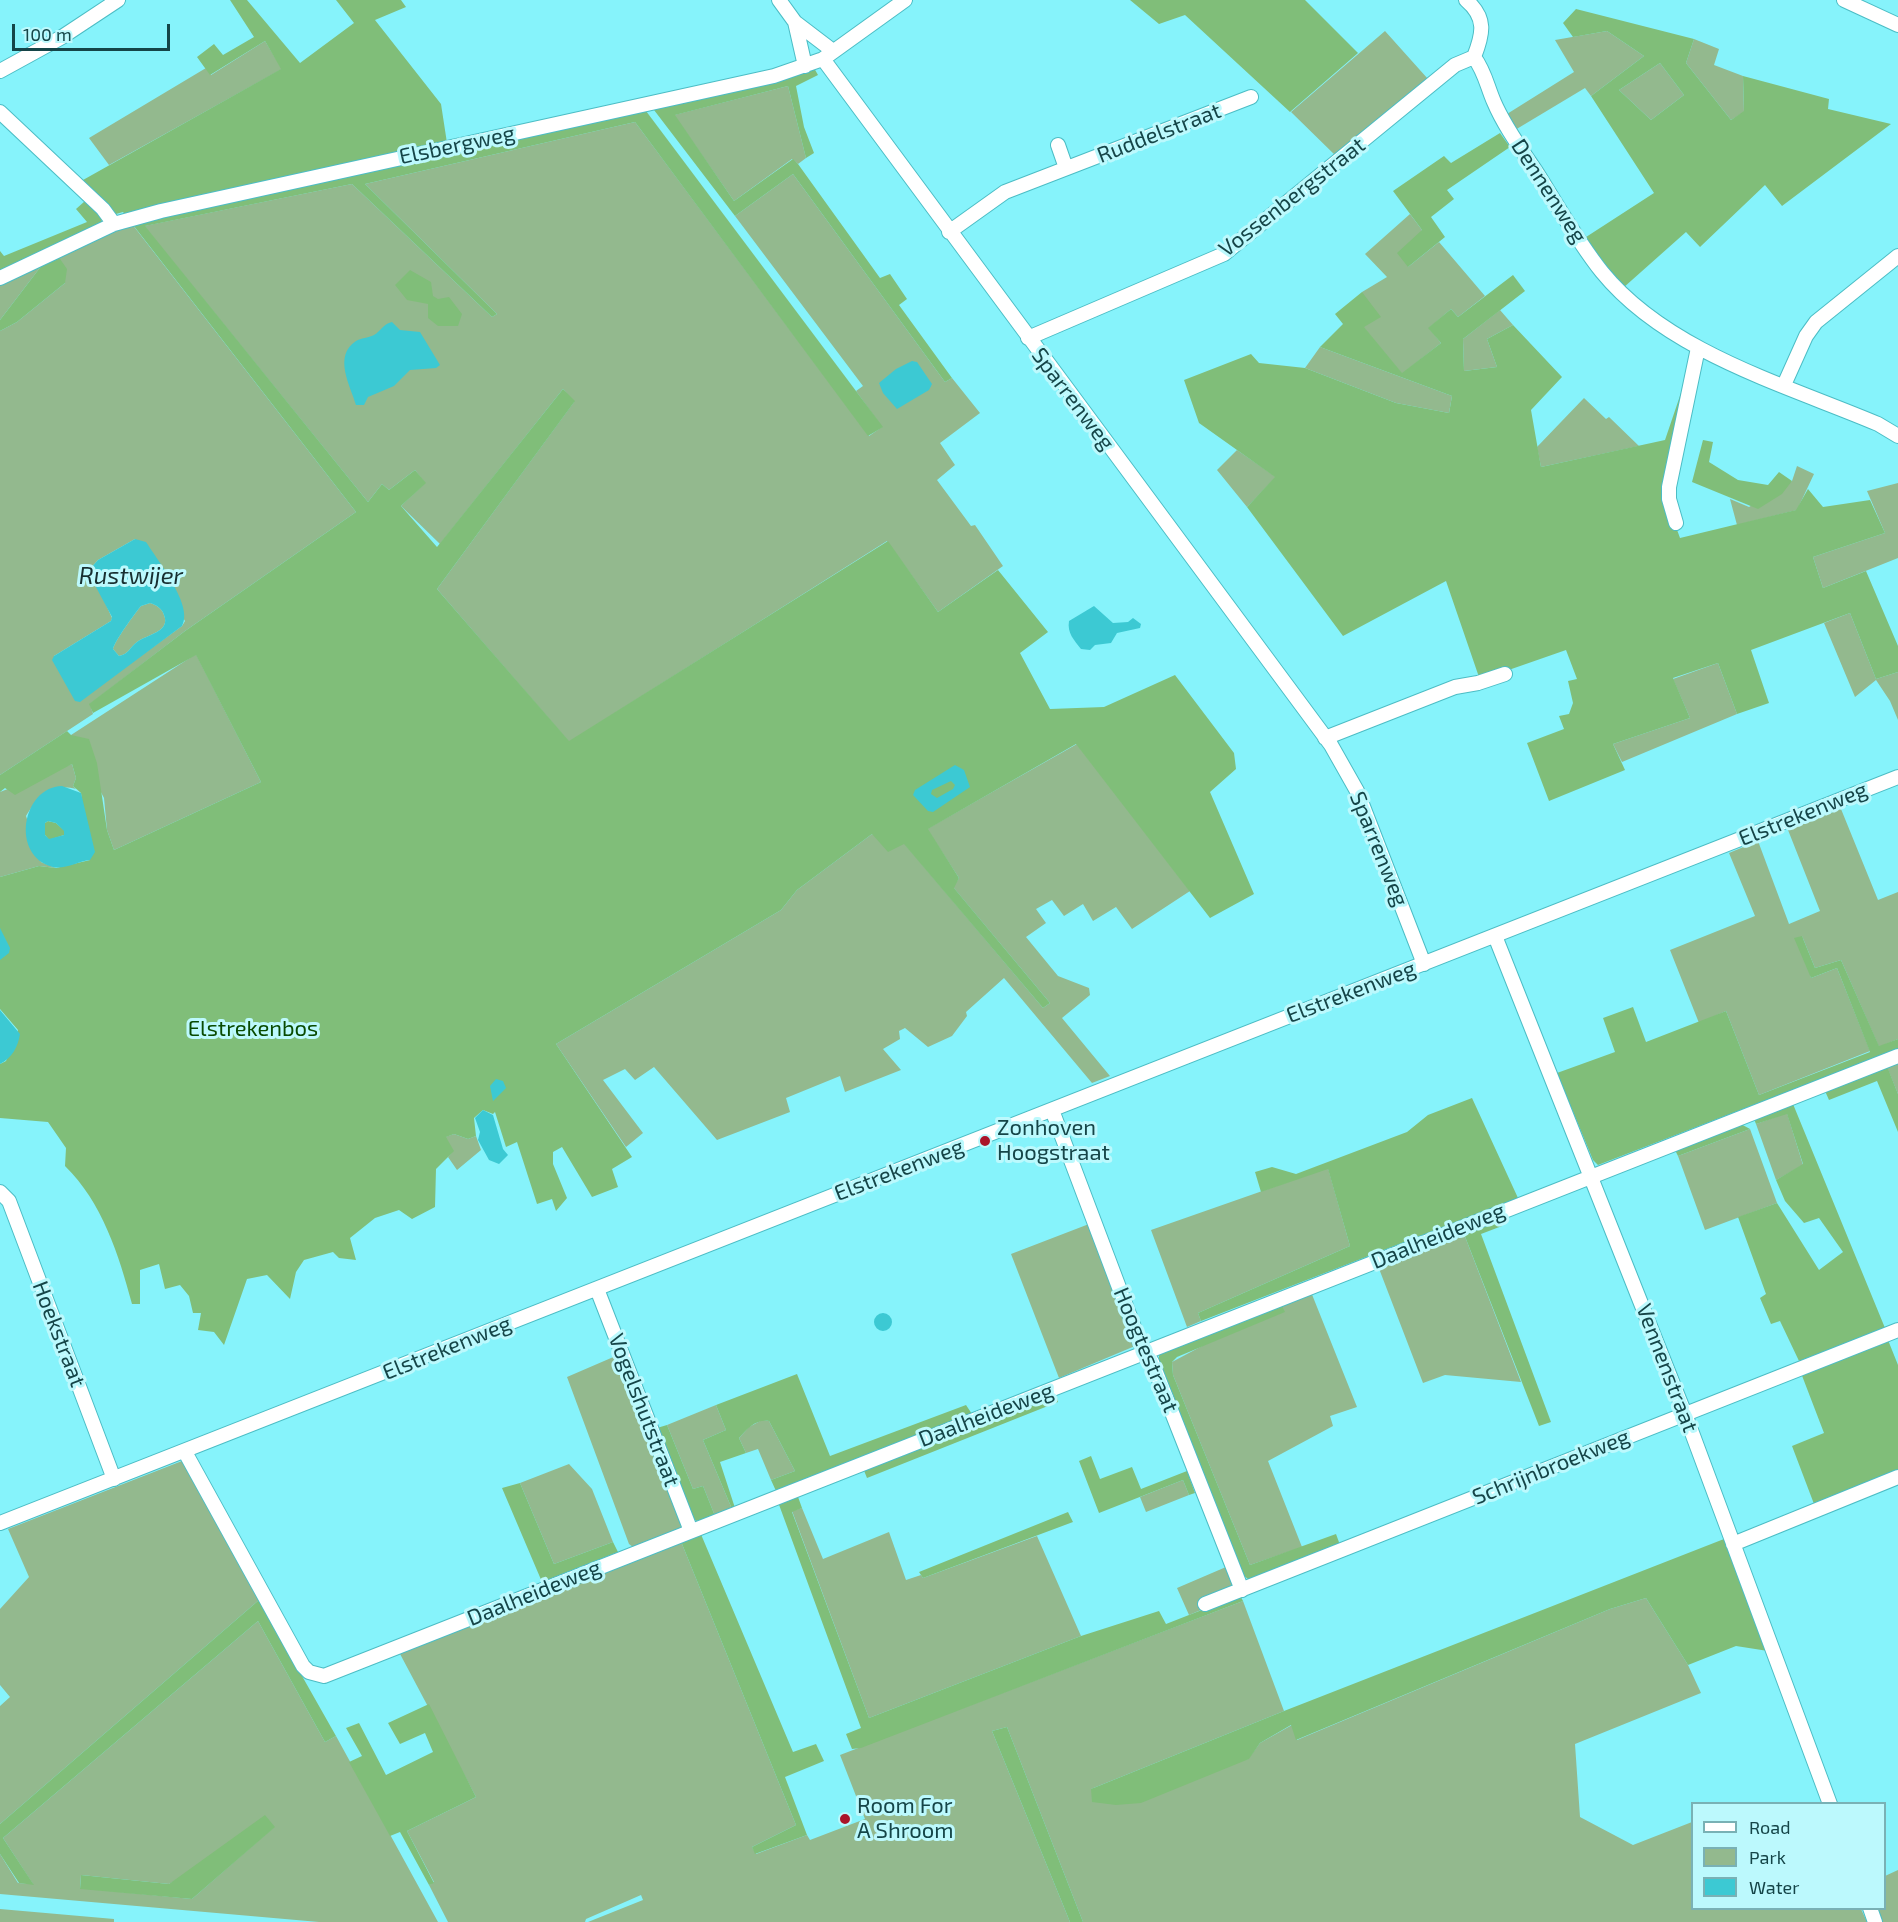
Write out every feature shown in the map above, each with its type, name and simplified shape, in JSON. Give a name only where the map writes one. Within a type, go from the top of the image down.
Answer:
[{"type":"street","points":[[0,72],[63,37],[118,0]]},
{"type":"street","points":[[778,0],[795,22],[805,66]]},
{"type":"street","name":"Elsbergweg","points":[[0,278],[114,224],[210,198],[774,76],[805,66],[828,55],[905,0]]},
{"type":"street","points":[[1466,0],[1474,7],[1483,23],[1482,37],[1474,57]]},
{"type":"street","points":[[1844,0],[1898,26]]},
{"type":"street","name":"Sparrenweg","points":[[795,22],[828,55],[949,232],[1325,738],[1357,791],[1424,964]]},
{"type":"street","name":"Vossenbergstraat","points":[[1028,338],[1224,254],[1455,65],[1474,57]]},
{"type":"street","name":"Dennenweg","points":[[1474,57],[1484,70],[1494,103],[1514,137],[1601,271],[1641,310],[1698,348],[1878,424],[1898,436]]},
{"type":"street","name":"Ruddelstraat","points":[[949,232],[1005,192],[1251,97]]},
{"type":"street","points":[[0,112],[103,209],[114,224]]},
{"type":"street","name":"Ruddelstraat","points":[[1058,145],[1066,168]]},
{"type":"street","points":[[1784,385],[1806,336],[1816,322],[1898,256]]},
{"type":"street","points":[[1676,523],[1669,499],[1670,487],[1698,348]]},
{"type":"street","points":[[1325,738],[1455,687],[1478,683],[1505,674]]},
{"type":"street","name":"Elstrekenweg","points":[[0,1523],[1898,777]]},
{"type":"street","name":"Vennenstraat","points":[[1495,936],[1685,1414],[1830,1802]]},
{"type":"street","name":"Daalheideweg","points":[[185,1452],[303,1666],[316,1675],[332,1673],[1898,1056]]},
{"type":"street","name":"Hoogtestraat","points":[[1052,1110],[1140,1343],[1147,1351],[1242,1590]]},
{"type":"street","name":"Hoekstraat","points":[[0,1192],[9,1201],[114,1479]]},
{"type":"street","name":"Vogelshutstraat","points":[[597,1289],[691,1531]]},
{"type":"street","name":"Schrijnbroekweg","points":[[1204,1604],[1898,1330]]},
{"type":"street","points":[[1733,1544],[1898,1477]]},
{"type":"green space","name":"Elstrekenbos","points":[[230,0],[247,0],[300,63],[354,23],[336,0],[401,0],[406,7],[375,20],[441,104],[447,143],[646,111],[883,427],[868,436],[635,122],[365,184],[497,314],[492,317],[352,184],[145,226],[368,502],[382,484],[389,490],[415,470],[426,483],[401,506],[437,547],[563,389],[575,401],[437,589],[569,741],[888,541],[938,612],[998,570],[1048,632],[1020,653],[1050,709],[1104,707],[1175,675],[1234,753],[1236,769],[1210,792],[1254,894],[1210,918],[1076,744],[928,829],[959,878],[954,888],[1050,1003],[1043,1008],[904,844],[888,852],[872,834],[797,890],[781,910],[556,1044],[632,1157],[612,1169],[618,1187],[592,1197],[562,1147],[553,1152],[553,1164],[567,1198],[556,1211],[552,1199],[537,1204],[517,1142],[506,1147],[495,1112],[493,1114],[483,1110],[474,1118],[476,1136],[468,1139],[454,1134],[446,1137],[454,1151],[436,1169],[435,1207],[412,1219],[399,1210],[375,1218],[350,1238],[356,1260],[339,1258],[333,1252],[304,1260],[296,1272],[290,1299],[267,1275],[247,1279],[224,1345],[214,1332],[198,1330],[201,1313],[193,1313],[189,1296],[180,1285],[165,1289],[159,1264],[140,1270],[140,1304],[132,1304],[108,1230],[89,1196],[65,1166],[66,1148],[48,1122],[0,1118],[0,1064],[6,1061],[18,1030],[0,1009],[0,877],[39,866],[56,868],[90,860],[81,793],[73,786],[76,778],[72,764],[15,795],[5,788],[0,792],[0,775],[67,731],[71,735],[89,739],[97,763],[107,830],[114,850],[261,782],[196,655],[93,713],[89,704],[185,631],[356,512],[123,212],[116,214],[83,180],[281,69],[265,41],[210,75],[197,57],[214,44],[223,55],[254,37]]},
{"type":"green space","points":[[1130,0],[1305,0],[1358,53],[1290,112],[1185,15],[1159,24]]},
{"type":"green space","points":[[1576,9],[1694,39],[1686,63],[1731,120],[1744,111],[1743,76],[1829,99],[1828,109],[1891,124],[1782,206],[1765,185],[1700,247],[1686,232],[1623,288],[1583,239],[1654,193],[1591,96],[1644,56],[1607,31],[1573,37],[1563,23]],"holes":[[[1660,63],[1684,95],[1651,120],[1619,90]]]},
{"type":"green space","points":[[1385,31],[1428,79],[1338,158],[1291,112]]},
{"type":"green space","points":[[1607,31],[1644,56],[1591,96],[1585,88],[1515,130],[1507,114],[1574,72],[1555,40]]},
{"type":"green space","points":[[1694,39],[1719,49],[1714,65],[1743,76],[1744,112],[1731,120],[1686,63]]},
{"type":"green space","points":[[265,41],[282,69],[109,165],[89,138],[206,68],[211,75]]},
{"type":"green space","points":[[1660,63],[1684,95],[1651,120],[1619,90]]},
{"type":"green space","points":[[814,68],[818,75],[796,86],[804,127],[814,153],[806,158],[788,86],[675,115],[734,201],[793,159],[880,278],[890,274],[907,299],[899,305],[952,378],[945,382],[793,174],[735,216],[654,110]]},
{"type":"green space","points":[[788,86],[806,158],[798,164],[792,159],[734,201],[674,115]]},
{"type":"green space","points":[[635,122],[869,436],[882,427],[856,391],[863,386],[735,216],[793,174],[945,382],[952,378],[980,413],[940,443],[955,465],[937,480],[971,526],[975,525],[1003,566],[938,612],[887,541],[569,742],[437,589],[574,402],[563,389],[440,544],[401,506],[425,483],[415,470],[389,490],[382,484],[368,502],[144,226],[352,184],[492,317],[497,314],[365,184]]},
{"type":"green space","points":[[1500,133],[1510,147],[1447,190],[1454,199],[1431,217],[1445,237],[1408,267],[1397,253],[1422,230],[1393,191],[1444,156],[1451,163]]},
{"type":"green space","points":[[85,201],[100,214],[102,222],[96,227],[0,272],[0,251],[4,256],[87,222],[76,209]]},
{"type":"green space","points":[[1410,214],[1422,230],[1408,267],[1439,242],[1485,296],[1458,317],[1451,309],[1429,328],[1441,343],[1402,374],[1363,327],[1362,292],[1387,277],[1365,254]]},
{"type":"green space","points":[[132,224],[356,512],[185,631],[90,704],[93,714],[0,775],[0,331],[17,322],[65,283],[58,256]],"holes":[[[135,539],[185,621],[182,626],[131,663],[54,656],[111,621],[112,618],[90,569],[98,560]]]},
{"type":"green space","points":[[58,256],[67,269],[65,283],[17,322],[0,331],[0,320],[42,265]]},
{"type":"green space","points":[[42,265],[0,320],[0,285]]},
{"type":"green space","points":[[410,270],[431,282],[433,296],[438,299],[449,297],[462,314],[458,326],[438,326],[428,318],[428,304],[407,300],[395,285]]},
{"type":"green space","points":[[1513,275],[1525,291],[1463,339],[1464,371],[1497,367],[1487,339],[1513,325],[1562,377],[1531,410],[1541,467],[1665,440],[1684,384],[1688,385],[1672,516],[1680,538],[1796,510],[1808,489],[1823,507],[1870,500],[1885,533],[1813,557],[1823,588],[1866,571],[1898,646],[1898,672],[1876,679],[1850,613],[1751,650],[1769,703],[1737,714],[1718,663],[1673,678],[1690,718],[1613,744],[1625,770],[1549,801],[1527,743],[1564,729],[1559,716],[1569,714],[1573,703],[1568,681],[1577,679],[1566,650],[1480,680],[1446,581],[1343,636],[1247,507],[1275,477],[1199,423],[1184,380],[1251,354],[1259,363],[1305,368],[1396,403],[1449,413],[1452,396],[1320,347],[1343,324],[1335,314],[1362,292],[1381,317],[1364,327],[1402,373],[1441,343],[1428,328],[1451,309],[1458,317]]},
{"type":"green space","points":[[1500,310],[1513,325],[1487,339],[1497,367],[1464,371],[1463,339]]},
{"type":"green space","points":[[1320,347],[1452,396],[1449,413],[1396,403],[1305,368]]},
{"type":"green space","points":[[1584,398],[1606,419],[1609,417],[1639,446],[1541,467],[1537,447]]},
{"type":"green space","points":[[1703,440],[1713,442],[1709,462],[1738,480],[1768,485],[1779,472],[1792,481],[1782,494],[1758,509],[1692,482]]},
{"type":"green space","points":[[1237,450],[1276,477],[1247,507],[1217,470]]},
{"type":"green space","points":[[1797,466],[1814,474],[1797,510],[1737,525],[1730,499],[1749,507],[1792,481]]},
{"type":"green space","points":[[1898,483],[1898,558],[1823,588],[1813,557],[1885,533],[1867,491]]},
{"type":"green space","points":[[150,603],[162,610],[164,625],[119,656],[113,649],[117,640],[141,606]]},
{"type":"green space","points":[[1850,613],[1876,679],[1898,672],[1898,720],[1890,701],[1876,680],[1855,697],[1824,623]]},
{"type":"green space","points":[[196,654],[261,782],[114,850],[107,830],[104,798],[71,735]]},
{"type":"green space","points":[[1718,663],[1737,714],[1622,762],[1613,744],[1690,718],[1673,679]]},
{"type":"green space","points":[[1077,744],[1190,891],[1132,929],[1116,907],[1093,921],[1083,904],[1064,916],[1052,900],[1036,909],[1046,923],[1026,937],[1058,976],[1089,988],[1090,995],[1062,1018],[1110,1076],[1092,1083],[1004,978],[966,1012],[967,1016],[952,1036],[928,1047],[905,1028],[899,1031],[900,1039],[883,1049],[901,1070],[845,1092],[840,1076],[786,1098],[790,1112],[717,1140],[654,1067],[635,1080],[625,1069],[603,1080],[643,1133],[626,1147],[556,1044],[781,910],[797,890],[872,834],[904,843],[1043,1008],[1050,1003],[953,887],[959,878],[927,829]]},
{"type":"green space","points":[[72,764],[76,778],[73,786],[76,789],[59,788],[46,793],[26,816],[41,862],[56,868],[39,866],[0,877],[0,792]]},
{"type":"green space","points":[[1841,809],[1878,900],[1898,892],[1898,1039],[1879,1047],[1841,960],[1815,968],[1802,936],[1811,978],[1837,968],[1870,1051],[1759,1095],[1726,1011],[1699,1023],[1670,950],[1755,916],[1729,853],[1758,841],[1789,924],[1820,911],[1788,830]]},
{"type":"green space","points":[[48,821],[56,823],[65,831],[64,835],[49,840],[45,835],[45,823]]},
{"type":"green space","points":[[1802,936],[1815,968],[1841,960],[1879,1046],[1898,1039],[1898,1049],[1598,1165],[1593,1160],[1557,1073],[1615,1052],[1603,1018],[1633,1007],[1646,1042],[1726,1011],[1759,1095],[1870,1052],[1837,968],[1811,978],[1794,938]]},
{"type":"green space","points":[[1898,1062],[1898,1094],[1887,1067]]},
{"type":"green space","points":[[1887,1066],[1898,1094],[1898,1132],[1877,1081],[1829,1100],[1825,1091]]},
{"type":"green space","points":[[1472,1098],[1518,1198],[1201,1321],[1198,1313],[1350,1246],[1328,1169],[1261,1192],[1255,1172],[1272,1167],[1296,1174],[1407,1132],[1428,1115]]},
{"type":"green space","points":[[1793,1104],[1885,1328],[1799,1361],[1780,1321],[1771,1324],[1760,1298],[1766,1294],[1738,1217],[1777,1203],[1819,1270],[1843,1252],[1819,1218],[1804,1223],[1785,1201],[1776,1180],[1803,1164],[1787,1114],[1756,1124],[1754,1119]]},
{"type":"green space","points":[[1787,1113],[1803,1165],[1776,1180],[1756,1124]]},
{"type":"green space","points":[[1739,1123],[1750,1129],[1678,1156],[1674,1148]]},
{"type":"green space","points":[[1750,1129],[1777,1203],[1705,1230],[1678,1156]]},
{"type":"green space","points":[[454,1134],[468,1139],[476,1136],[481,1150],[457,1170],[448,1157],[453,1151],[445,1137]]},
{"type":"green space","points":[[1328,1168],[1350,1246],[1198,1313],[1201,1321],[1187,1327],[1151,1230]]},
{"type":"green space","points":[[1499,1219],[1502,1226],[1481,1234],[1551,1422],[1539,1426],[1464,1234]]},
{"type":"green space","points":[[1089,1224],[1135,1346],[1059,1378],[1011,1254]]},
{"type":"green space","points":[[1464,1234],[1521,1382],[1445,1375],[1423,1383],[1378,1266]]},
{"type":"green space","points":[[1311,1292],[1357,1407],[1330,1416],[1333,1426],[1268,1461],[1302,1547],[1250,1565],[1173,1375],[1172,1362],[1281,1304]]},
{"type":"green space","points":[[1281,1304],[1285,1312],[1177,1357],[1172,1362],[1173,1375],[1250,1565],[1336,1534],[1340,1545],[1255,1579],[1248,1579],[1243,1575],[1159,1360],[1159,1353]]},
{"type":"green space","points":[[1888,1340],[1898,1365],[1898,1472],[1814,1504],[1792,1446],[1824,1433],[1801,1373]]},
{"type":"green space","points":[[618,1355],[683,1524],[681,1529],[633,1547],[629,1544],[567,1377]]},
{"type":"green space","points":[[797,1374],[830,1456],[966,1405],[972,1414],[776,1491],[771,1480],[795,1471],[769,1421],[756,1423],[739,1438],[746,1453],[720,1462],[735,1508],[732,1509],[703,1440],[726,1430],[716,1405]]},
{"type":"green space","points":[[1056,1392],[1058,1402],[867,1478],[863,1468]]},
{"type":"green space","points":[[716,1405],[726,1430],[703,1440],[732,1509],[715,1516],[703,1486],[693,1489],[667,1425]]},
{"type":"green space","points":[[762,1420],[769,1421],[795,1471],[771,1480],[758,1449],[746,1453],[739,1438],[749,1427]]},
{"type":"green space","points":[[667,1425],[693,1489],[703,1486],[715,1516],[696,1521],[691,1515],[657,1428]]},
{"type":"green space","points":[[1091,1456],[1100,1479],[1132,1467],[1141,1489],[1187,1471],[1195,1493],[1189,1495],[1183,1480],[1099,1513],[1079,1461]]},
{"type":"green space","points":[[182,1461],[259,1600],[0,1824],[0,1706],[10,1697],[0,1685],[0,1609],[29,1577],[8,1529]]},
{"type":"green space","points":[[569,1464],[592,1489],[613,1542],[554,1564],[520,1483]]},
{"type":"green space","points":[[1183,1480],[1189,1495],[1146,1512],[1140,1497]]},
{"type":"green space","points":[[520,1483],[554,1564],[613,1542],[618,1552],[542,1582],[502,1488]]},
{"type":"green space","points":[[797,1494],[802,1508],[792,1512],[869,1718],[1081,1636],[1159,1611],[1166,1624],[1240,1595],[1243,1601],[861,1748],[852,1749],[846,1734],[861,1728],[778,1502]]},
{"type":"green space","points":[[802,1508],[823,1559],[889,1532],[906,1580],[921,1575],[923,1578],[1037,1536],[1081,1636],[869,1718],[792,1511]]},
{"type":"green space","points":[[1068,1512],[1073,1522],[923,1578],[919,1572]]},
{"type":"green space","points":[[700,1532],[793,1752],[816,1744],[824,1761],[785,1777],[807,1835],[755,1854],[752,1847],[796,1825],[680,1539]]},
{"type":"green space","points":[[680,1539],[796,1825],[752,1847],[756,1854],[807,1835],[810,1840],[865,1819],[840,1755],[1243,1601],[1284,1711],[1091,1789],[1248,1759],[1260,1743],[1292,1725],[1297,1740],[1610,1609],[1646,1598],[1688,1665],[1701,1693],[1575,1744],[1580,1817],[1633,1845],[1691,1822],[1691,1910],[1861,1910],[1867,1922],[1083,1922],[1007,1727],[992,1731],[1070,1922],[588,1922],[643,1900],[641,1895],[586,1919],[585,1922],[448,1922],[429,1885],[434,1882],[407,1831],[476,1797],[399,1652]]},
{"type":"green space","points":[[1724,1539],[1768,1651],[1736,1646],[1688,1665],[1646,1598],[1610,1609],[1296,1740],[1291,1725],[1260,1743],[1249,1759],[1141,1803],[1116,1805],[1092,1802],[1091,1789]]},
{"type":"green space","points":[[1226,1567],[1234,1585],[1198,1601],[1201,1610],[1189,1615],[1177,1588]]},
{"type":"green space","points":[[259,1600],[336,1736],[325,1742],[258,1621],[3,1838],[34,1885],[19,1883],[0,1854],[0,1824]]},
{"type":"green space","points":[[258,1621],[325,1742],[336,1736],[438,1922],[319,1922],[0,1894],[0,1854],[18,1883],[33,1884],[3,1838]],"holes":[[[274,1827],[192,1899],[80,1888],[81,1875],[169,1884]]]},
{"type":"green space","points":[[429,1704],[476,1797],[407,1831],[434,1883],[429,1885],[400,1832],[390,1836],[349,1762],[362,1756],[346,1728],[359,1723],[386,1775],[433,1752],[425,1733],[400,1744],[388,1723]]},
{"type":"green space","points":[[1007,1727],[1083,1922],[1070,1922],[992,1731]]},
{"type":"green space","points":[[265,1815],[275,1827],[192,1899],[80,1889],[81,1875],[169,1884]]},
{"type":"green space","points":[[1898,1870],[1898,1922],[1879,1922],[1874,1910],[1886,1910],[1886,1876]]},
{"type":"green space","points":[[0,1909],[114,1919],[114,1922],[0,1922]]},
{"type":"water","points":[[392,322],[400,330],[420,332],[440,365],[436,368],[410,370],[394,386],[368,397],[364,405],[356,405],[345,371],[345,355],[356,341],[374,335],[386,324]]},
{"type":"water","points":[[912,361],[917,362],[932,384],[929,390],[897,409],[883,393],[879,383],[896,369]]},
{"type":"water","name":"Rustwijer","points":[[135,539],[146,542],[173,584],[183,607],[184,617],[182,626],[80,702],[75,701],[52,660],[54,656],[111,621],[112,617],[90,576],[90,569],[98,560]],"holes":[[[150,603],[163,613],[164,625],[119,656],[113,649],[114,645],[141,606]]]},
{"type":"water","points":[[1094,606],[1113,623],[1128,622],[1133,618],[1141,624],[1140,628],[1117,633],[1111,643],[1095,645],[1090,650],[1081,649],[1070,633],[1069,621]]},
{"type":"water","points":[[955,765],[964,770],[970,787],[933,812],[928,811],[913,795],[915,790]],"holes":[[[951,781],[955,785],[953,789],[937,798],[931,794],[932,790]]]},
{"type":"water","points":[[62,786],[81,793],[95,852],[90,860],[53,867],[39,860],[31,850],[26,837],[26,823],[30,809],[48,789]],"holes":[[[48,821],[56,823],[64,831],[64,835],[49,839],[45,835],[45,823]]]},
{"type":"water","points":[[0,928],[10,948],[9,953],[0,960]]},
{"type":"water","points":[[0,1010],[20,1034],[14,1052],[0,1064]]},
{"type":"water","points":[[496,1079],[503,1081],[506,1088],[493,1101],[490,1086]]},
{"type":"water","points":[[483,1110],[493,1115],[503,1149],[508,1155],[499,1164],[489,1160],[478,1140],[480,1132],[475,1118]]},
{"type":"water","points":[[883,1313],[889,1316],[892,1322],[889,1328],[883,1331],[877,1328],[874,1322],[877,1316]]},
{"type":"place","name":"Zonhoven Hoogstraat","points":[[985,1141]]},
{"type":"place","name":"Room For A Shroom","points":[[845,1819]]}]
